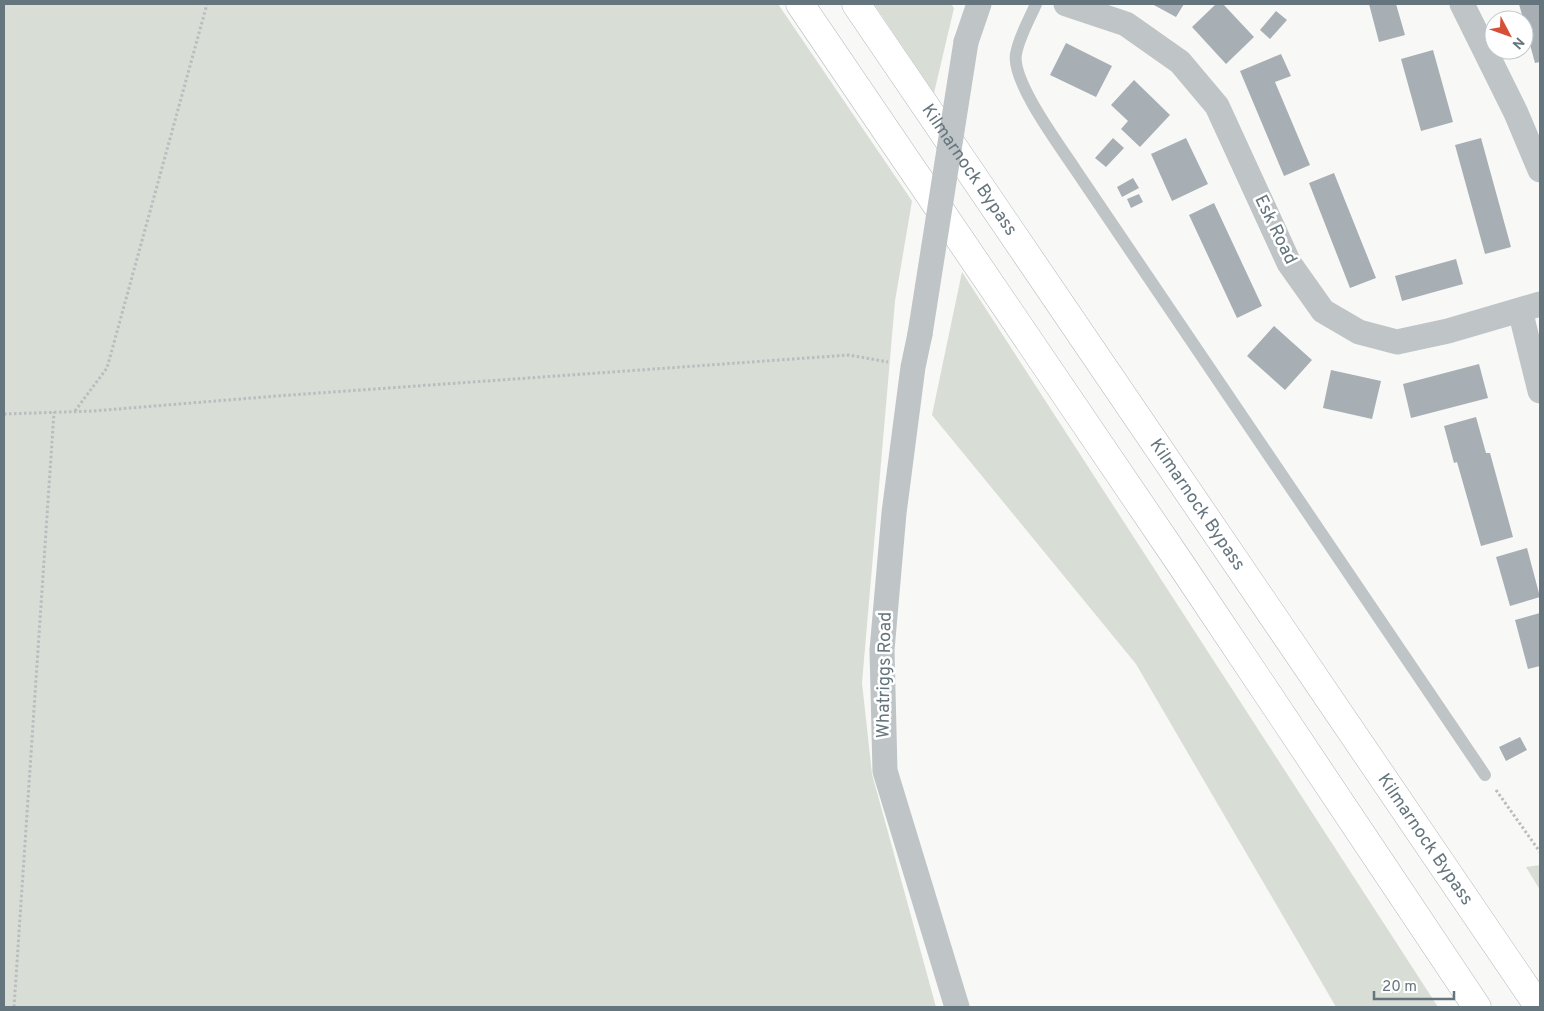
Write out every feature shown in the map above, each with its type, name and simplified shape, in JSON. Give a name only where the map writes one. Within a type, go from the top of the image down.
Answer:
[{"type":"highway","points":[[800,4],[1180,563],[1477,1007]]},
{"type":"highway","name":"Kilmarnock Bypass","points":[[856,4],[1539,1007]]},
{"type":"street","name":"Whatriggs Road","points":[[958,1007],[885,771],[882,650],[894,513],[913,367],[920,334],[966,42],[979,4]]},
{"type":"street","name":"Esk Road","points":[[1066,4],[1126,24],[1180,62],[1217,106],[1289,263],[1323,311],[1359,332],[1396,342],[1530,307]]},
{"type":"street","points":[[1462,4],[1516,113],[1540,170]]},
{"type":"street","points":[[1530,307],[1540,392]]},
{"type":"lane","points":[[1036,4],[1016,55],[1017,69],[1030,98],[1075,170],[1486,776]]},
{"type":"path","points":[[74,412],[107,368],[207,4]]},
{"type":"path","points":[[4,414],[74,412],[848,356],[913,367]]},
{"type":"path","points":[[14,1007],[54,412]]},
{"type":"path","points":[[1486,776],[1540,852]]},
{"type":"shaded area","points":[[4,4],[778,4],[912,201],[895,301],[862,683],[872,774],[936,1007],[4,1007]]},
{"type":"shaded area","points":[[874,4],[951,4],[954,8],[934,93]]},
{"type":"shaded area","points":[[962,272],[1438,1007],[1336,1007],[1136,664],[932,415]]},
{"type":"shaded area","points":[[1540,865],[1540,890],[1526,867]]},
{"type":"building","points":[[1152,4],[1184,4],[1176,17]]},
{"type":"building","points":[[1216,4],[1223,4],[1254,37],[1226,64],[1192,27]]},
{"type":"building","points":[[1369,4],[1396,4],[1405,35],[1379,42]]},
{"type":"building","points":[[1519,4],[1540,4],[1540,62],[1535,63],[1534,59],[1534,10],[1521,10]]},
{"type":"building","points":[[1276,11],[1287,20],[1270,39],[1260,30]]},
{"type":"building","points":[[1066,43],[1112,66],[1096,97],[1050,75]]},
{"type":"building","points":[[1433,50],[1453,122],[1421,131],[1401,59]]},
{"type":"building","points":[[1281,54],[1291,76],[1275,82],[1310,165],[1284,176],[1240,71]]},
{"type":"building","points":[[1134,80],[1170,115],[1140,147],[1121,129],[1128,121],[1111,105]]},
{"type":"building","points":[[1113,138],[1124,148],[1106,167],[1095,158]]},
{"type":"building","points":[[1186,138],[1208,184],[1172,201],[1151,154]]},
{"type":"building","points":[[1481,138],[1511,247],[1485,254],[1455,145]]},
{"type":"building","points":[[1334,173],[1376,278],[1350,288],[1309,183]]},
{"type":"building","points":[[1133,178],[1139,188],[1122,197],[1117,187]]},
{"type":"building","points":[[1139,194],[1143,202],[1131,208],[1127,199]]},
{"type":"building","points":[[1214,203],[1262,306],[1237,318],[1189,215]]},
{"type":"building","points":[[1456,259],[1463,284],[1402,301],[1395,276]]},
{"type":"building","points":[[1274,326],[1312,360],[1285,390],[1247,356]]},
{"type":"building","points":[[1479,364],[1488,398],[1411,418],[1403,384]]},
{"type":"building","points":[[1331,370],[1381,381],[1372,419],[1323,408]]},
{"type":"building","points":[[1476,417],[1486,453],[1490,453],[1513,537],[1481,546],[1457,462],[1454,463],[1444,426]]},
{"type":"building","points":[[1527,548],[1540,597],[1510,606],[1496,557]]},
{"type":"building","points":[[1540,613],[1540,666],[1528,669],[1515,620]]},
{"type":"building","points":[[1520,737],[1527,750],[1506,761],[1499,747]]}]
